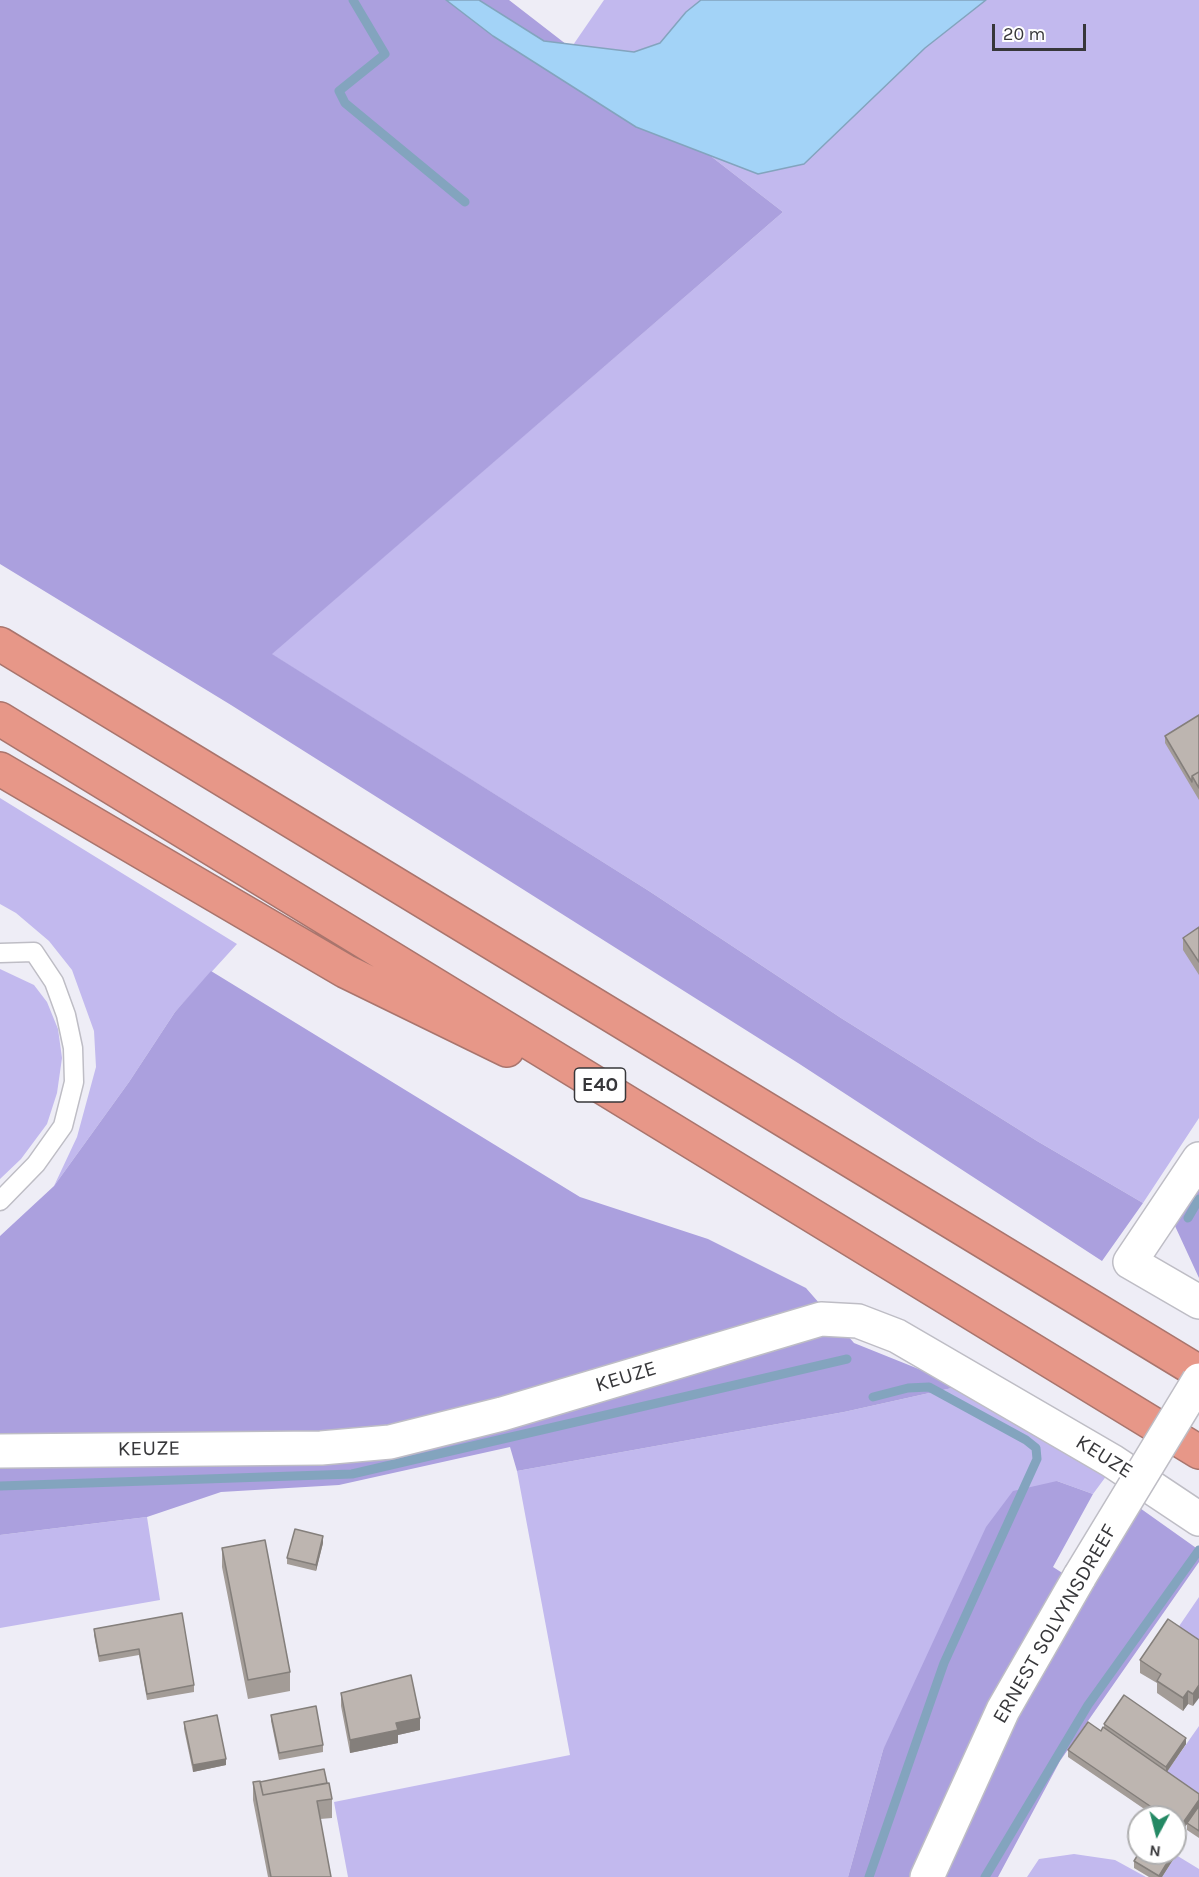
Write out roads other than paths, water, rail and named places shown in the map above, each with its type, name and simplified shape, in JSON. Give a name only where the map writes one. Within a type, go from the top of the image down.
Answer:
[{"type":"highway","points":[[0,626],[44,670]]},
{"type":"highway","points":[[0,644],[1199,1372]]},
{"type":"highway","name":"E40","points":[[0,718],[1199,1452]]},
{"type":"highway","points":[[0,769],[345,971],[699,1145]]},
{"type":"street","points":[[1199,1160],[1130,1262],[1199,1302]]},
{"type":"street","name":"KEUZE","points":[[0,1451],[321,1448],[390,1442],[502,1414],[821,1319],[858,1321],[897,1336],[1112,1461],[1199,1519]]},
{"type":"street","name":"ERNEST SOLVYNSDREEF","points":[[927,1877],[1003,1710],[1080,1576],[1199,1380]]},
{"type":"lane","points":[[0,953],[34,952],[54,982],[66,1016],[73,1048],[74,1082],[63,1126],[36,1164],[0,1201]]},
{"type":"water","points":[[446,0],[479,0],[544,41],[634,52],[660,43],[686,12],[701,0],[986,0],[925,48],[804,164],[758,174],[636,127],[493,36]]},
{"type":"waterway","points":[[353,0],[385,54],[339,91],[345,103],[465,202]]},
{"type":"waterway","points":[[1188,1218],[1199,1199]]},
{"type":"waterway","points":[[0,1486],[352,1474],[847,1359]]},
{"type":"waterway","points":[[869,1877],[944,1663],[1037,1459],[1036,1448],[1026,1440],[929,1387],[908,1388],[873,1397]]},
{"type":"waterway","points":[[985,1877],[1088,1705],[1199,1550]]}]
